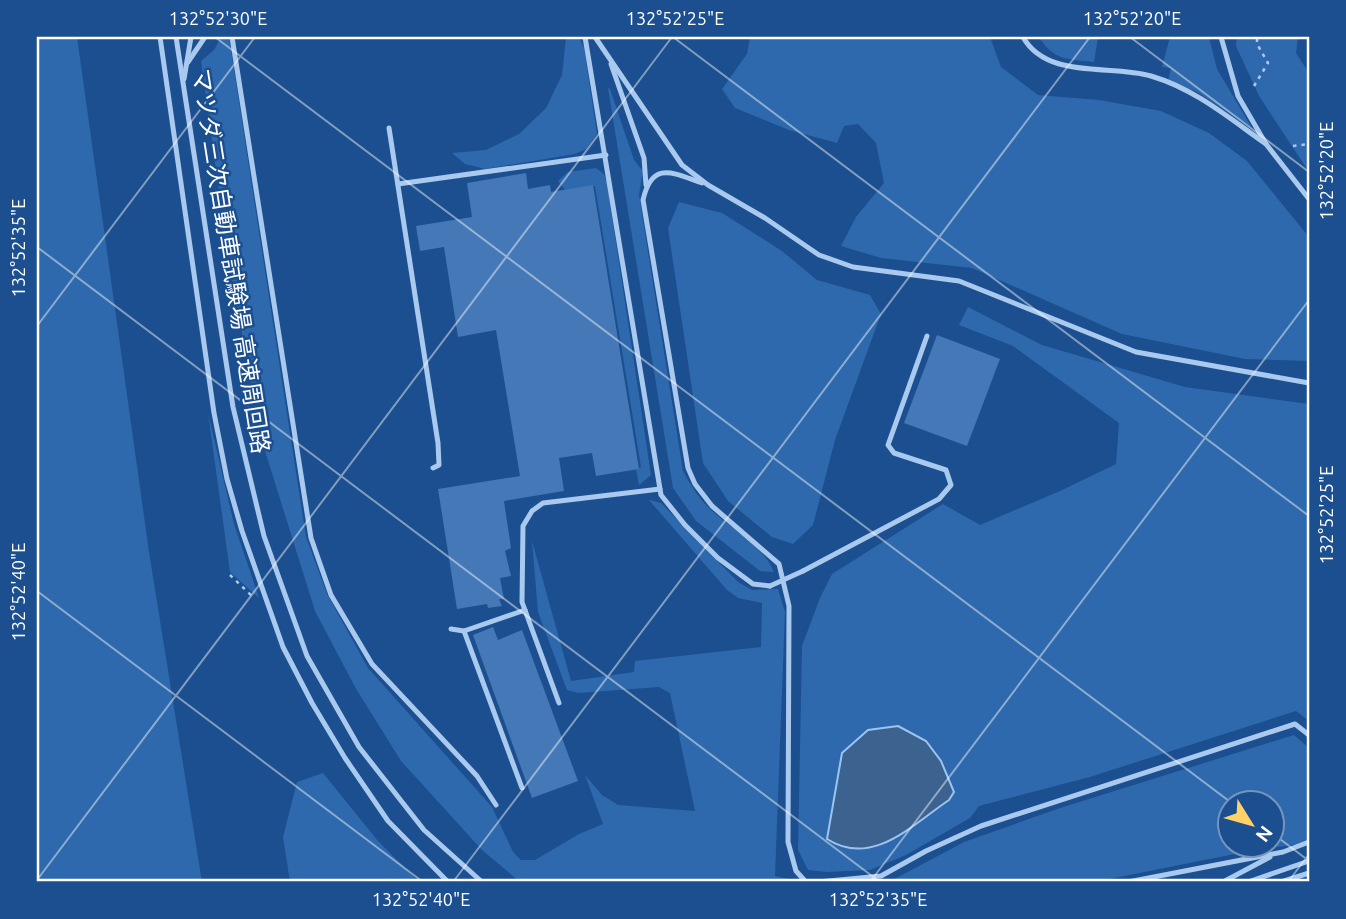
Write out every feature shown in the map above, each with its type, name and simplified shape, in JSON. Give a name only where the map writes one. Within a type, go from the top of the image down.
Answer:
[{"type":"lane","points":[[160,37],[214,413],[227,479],[242,531],[283,647],[312,703],[388,821],[448,882]]},
{"type":"lane","name":"マツダ三次自動車試験場 高速周回路","points":[[176,37],[233,407],[264,536],[307,656],[359,747],[424,830],[482,882]]},
{"type":"lane","points":[[183,85],[191,37]]},
{"type":"lane","points":[[187,65],[205,37]]},
{"type":"lane","points":[[232,37],[312,538],[331,595],[372,664],[477,776],[496,805]]},
{"type":"lane","points":[[584,37],[606,155],[661,495],[685,525],[718,558],[753,584],[770,586],[939,499],[951,485],[946,470],[894,453],[888,445],[927,336]]},
{"type":"lane","points":[[595,37],[682,165],[708,186]]},
{"type":"lane","points":[[1023,37],[1050,62],[1148,75],[1174,84],[1208,102],[1266,144]]},
{"type":"lane","points":[[1221,37],[1238,96],[1266,144],[1309,199]]},
{"type":"lane","points":[[608,56],[645,158],[646,185],[643,200],[688,468],[695,484],[712,506],[779,564],[789,606],[788,842],[796,872],[806,882]]},
{"type":"lane","points":[[389,128],[438,443],[439,465],[433,468]]},
{"type":"lane","points":[[398,184],[606,155]]},
{"type":"lane","points":[[646,185],[654,175],[668,171],[708,186],[765,218],[820,256],[853,267],[959,281],[1136,352],[1309,383]]},
{"type":"lane","points":[[559,703],[522,602],[523,526],[532,511],[543,503],[660,489]]},
{"type":"lane","points":[[451,629],[464,631],[525,610]]},
{"type":"lane","points":[[464,631],[522,788]]},
{"type":"lane","points":[[818,882],[881,876],[926,851],[981,826],[1295,724],[1309,735]]},
{"type":"lane","points":[[1286,850],[1309,842]]},
{"type":"lane","points":[[1128,882],[1244,860]]},
{"type":"lane","points":[[1223,882],[1265,860]]},
{"type":"lane","points":[[1248,882],[1309,861]]},
{"type":"lane","points":[[1281,882],[1309,873]]},
{"type":"path","points":[[1254,86],[1268,63],[1257,44],[1257,37]]},
{"type":"path","points":[[1293,146],[1309,144]]},
{"type":"path","points":[[230,575],[260,604]]},
{"type":"shaded area","points":[[37,37],[77,37],[149,552],[202,882],[37,882]]},
{"type":"shaded area","points":[[221,37],[229,37],[306,537],[327,594],[368,668],[492,807],[513,852],[521,860],[535,860],[579,834],[603,824],[585,775],[602,795],[618,805],[695,811],[670,693],[659,687],[578,693],[567,690],[538,612],[532,541],[571,681],[634,672],[635,661],[761,647],[762,603],[738,598],[727,590],[649,500],[661,503],[738,582],[752,590],[778,589],[785,612],[775,876],[793,882],[520,882],[482,850],[401,761],[355,687],[315,611],[260,435],[227,250],[201,61],[214,50]]},
{"type":"shaded area","points":[[566,37],[579,37],[584,48],[597,134],[586,149],[575,154],[485,169],[465,164],[452,153],[486,150],[519,134],[546,108],[562,75]]},
{"type":"shaded area","points":[[750,37],[990,37],[1001,67],[1038,95],[1099,100],[1161,111],[1209,133],[1247,161],[1309,237],[1309,361],[1245,359],[1122,334],[972,268],[881,258],[841,246],[856,217],[884,183],[876,143],[858,124],[844,126],[837,143],[789,130],[735,108],[722,89],[747,54]]},
{"type":"shaded area","points":[[1039,37],[1098,37],[1094,62],[1056,55]]},
{"type":"shaded area","points":[[1170,37],[1209,37],[1217,69],[1252,128],[1197,92],[1168,80],[1171,68],[1162,67]]},
{"type":"shaded area","points":[[1237,37],[1298,37],[1296,53],[1309,73],[1309,172],[1259,96],[1236,46]]},
{"type":"shaded area","points":[[608,88],[634,160],[643,171],[639,195],[683,471],[712,511],[747,538],[769,562],[774,572],[760,571],[696,521],[673,488]]},
{"type":"shaded area","points":[[596,168],[604,174],[607,183],[651,475],[639,485],[636,470],[641,467],[595,186],[565,190],[558,181],[568,172]]},
{"type":"shaded area","points":[[679,202],[722,213],[782,251],[817,280],[870,295],[881,314],[835,440],[813,525],[793,544],[772,537],[728,501],[703,463],[668,228]]},
{"type":"shaded area","points":[[968,307],[1042,345],[1185,387],[1309,404],[1309,721],[1296,711],[1090,777],[979,806],[970,818],[906,855],[870,870],[808,870],[798,850],[802,646],[832,574],[943,504],[980,525],[1116,464],[1119,423],[1013,346],[959,325]]},
{"type":"shaded area","points":[[208,413],[234,524],[259,598],[230,572]]},
{"type":"shaded area","points":[[898,726],[926,741],[941,761],[954,792],[949,800],[906,831],[876,846],[860,849],[844,847],[827,839],[842,753],[868,730]]},
{"type":"shaded area","points":[[1294,735],[1309,748],[1309,840],[1300,844],[1286,846],[1286,790],[1216,790],[1216,858],[1094,882],[889,882],[964,842],[1060,808]]},
{"type":"shaded area","points":[[323,773],[378,841],[419,882],[290,882],[283,837],[297,782]]},
{"type":"building","points":[[526,173],[528,189],[550,185],[551,192],[593,185],[639,469],[596,476],[592,453],[559,458],[564,491],[504,501],[511,548],[505,551],[511,576],[500,578],[504,599],[499,599],[502,606],[488,608],[487,604],[457,609],[438,489],[520,476],[496,330],[458,337],[444,247],[420,251],[416,226],[472,217],[467,183]]},
{"type":"building","points":[[937,335],[1000,359],[967,446],[904,423]]},
{"type":"building","points":[[493,627],[498,640],[522,630],[578,781],[532,798],[473,635]]}]
